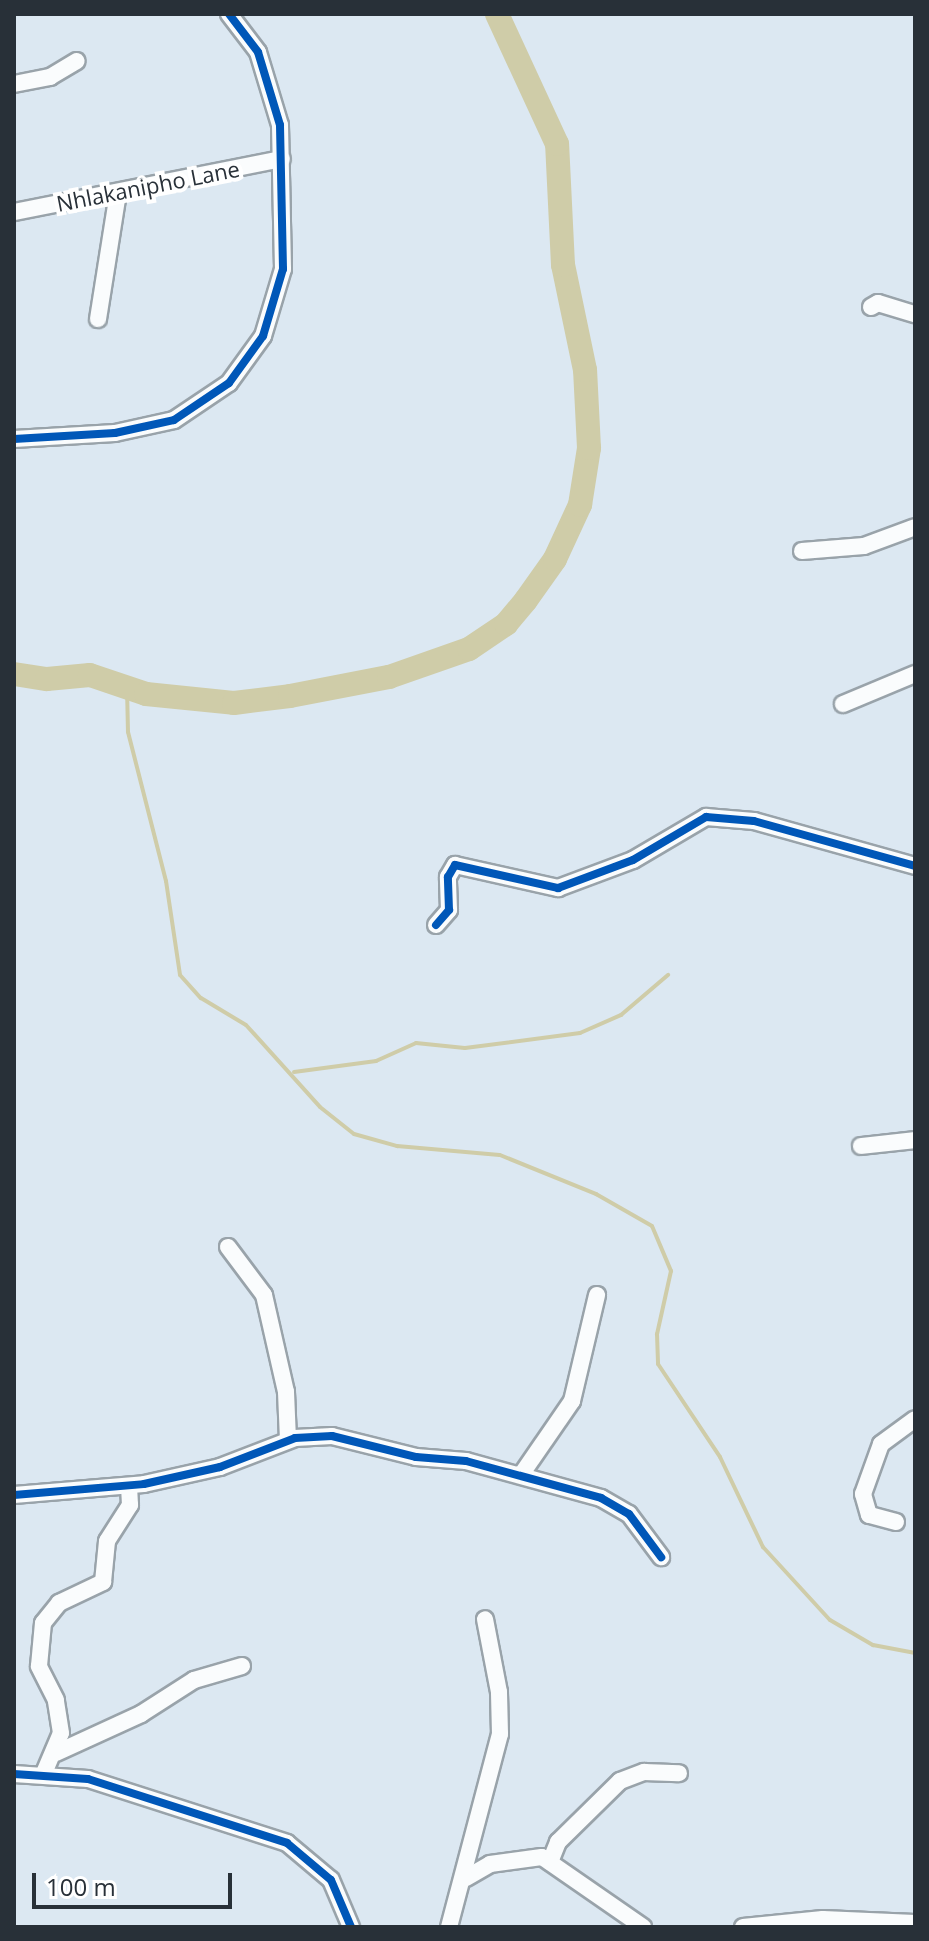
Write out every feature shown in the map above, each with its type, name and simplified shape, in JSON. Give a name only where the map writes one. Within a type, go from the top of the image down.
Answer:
[{"type":"street","points":[[14,439],[155,426],[192,412],[229,383],[263,336],[279,298],[282,159],[271,82],[258,52],[229,14]]},
{"type":"street","points":[[14,84],[50,77],[77,61]]},
{"type":"street","name":"Nhlakanipho Lane","points":[[14,212],[282,159]]},
{"type":"street","points":[[98,319],[118,193]]},
{"type":"street","points":[[871,307],[878,303],[915,314]]},
{"type":"street","points":[[802,551],[864,546],[915,527]]},
{"type":"street","points":[[843,704],[915,674]]},
{"type":"street","points":[[436,925],[449,910],[448,877],[455,865],[558,888],[633,860],[706,817],[754,821],[915,866]]},
{"type":"street","points":[[861,1146],[915,1140]]},
{"type":"street","points":[[228,1247],[264,1295],[286,1392],[288,1440]]},
{"type":"street","points":[[521,1475],[572,1401],[597,1295]]},
{"type":"street","points":[[896,1522],[869,1515],[863,1494],[881,1444],[915,1419]]},
{"type":"street","points":[[14,1495],[129,1486],[220,1467],[288,1440],[332,1436],[521,1475],[615,1505],[638,1523],[661,1557]]},
{"type":"street","points":[[44,1773],[56,1753],[59,1712],[39,1666],[43,1623],[59,1603],[103,1582],[107,1541],[130,1505],[129,1486]]},
{"type":"street","points":[[449,1927],[466,1878],[500,1734],[499,1692],[485,1619]]},
{"type":"street","points":[[56,1753],[141,1714],[194,1680],[242,1666]]},
{"type":"street","points":[[550,1862],[558,1842],[620,1781],[644,1772],[679,1773]]},
{"type":"street","points":[[14,1774],[44,1773],[88,1779],[287,1843],[331,1880],[351,1927]]},
{"type":"street","points":[[466,1878],[499,1862],[536,1857],[550,1862],[643,1927]]},
{"type":"street","points":[[743,1927],[823,1919],[915,1923]]},
{"type":"waterway","points":[[14,674],[47,679],[90,675],[146,694],[234,703],[290,696],[389,677],[469,649],[506,624],[526,600],[555,559],[580,505],[589,448],[585,370],[563,265],[557,144],[497,14]]},
{"type":"waterway","points":[[127,688],[128,732],[166,881],[180,975],[201,998],[246,1025],[320,1107],[354,1134],[397,1146],[500,1155],[596,1194],[652,1226],[671,1271],[657,1334],[658,1364],[720,1457],[763,1547],[830,1620],[873,1645],[915,1653]]},
{"type":"waterway","points":[[294,1072],[376,1061],[416,1043],[465,1048],[580,1033],[621,1015],[668,975]]},
{"type":"cycle path","points":[[14,439],[115,433],[174,420],[229,383],[263,336],[283,269],[280,125],[258,52],[229,14]]},
{"type":"cycle path","points":[[436,925],[449,910],[448,877],[455,865],[558,888],[633,860],[706,817],[754,821],[915,866]]},
{"type":"cycle path","points":[[14,1495],[144,1484],[220,1467],[295,1438],[332,1436],[416,1457],[466,1461],[601,1498],[629,1514],[661,1557]]},
{"type":"cycle path","points":[[14,1774],[88,1779],[287,1843],[331,1880],[351,1927]]}]
